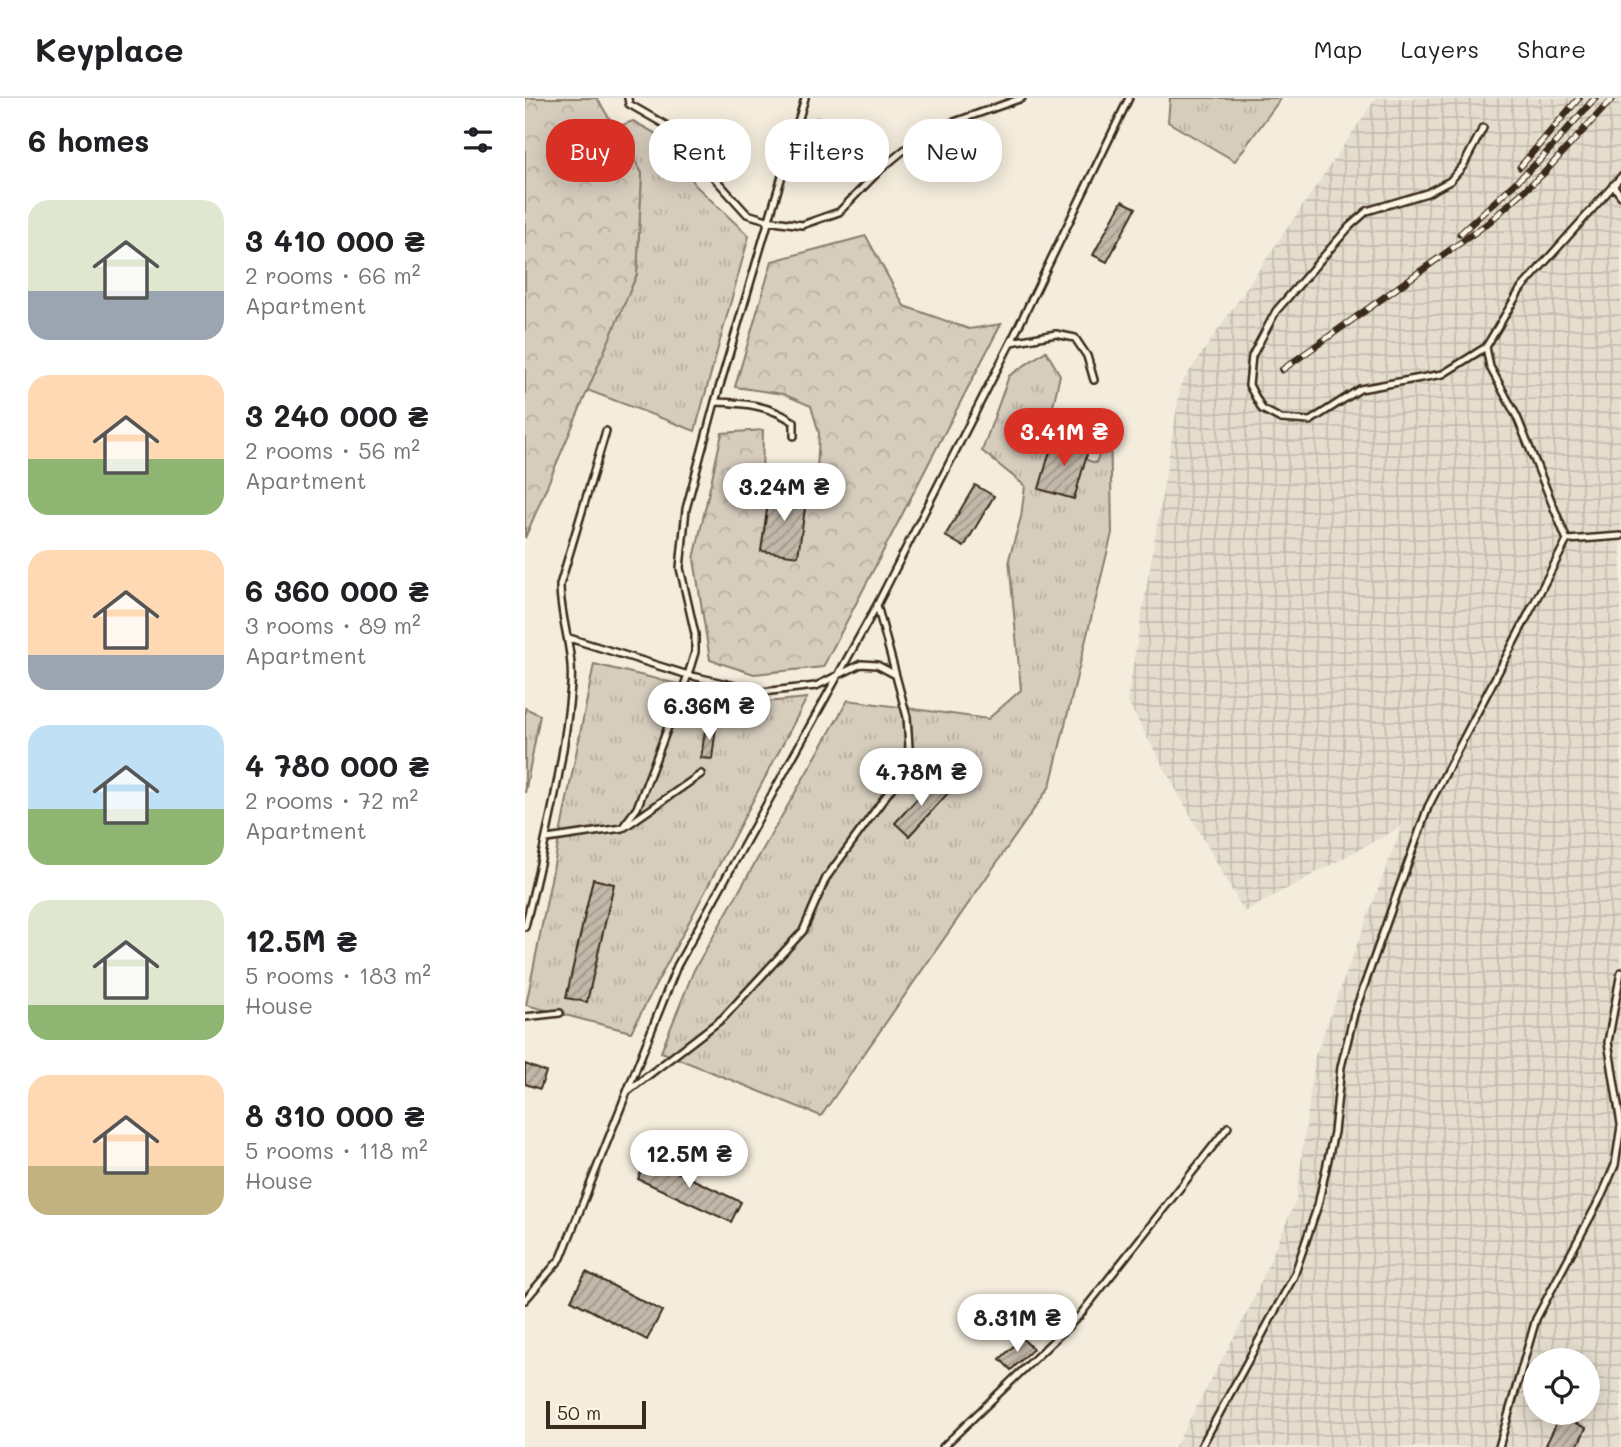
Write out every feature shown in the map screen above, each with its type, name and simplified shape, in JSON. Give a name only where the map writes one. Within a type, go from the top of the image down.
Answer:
[{"type":"lane","points":[[628,98],[629,104],[683,135],[700,162],[747,214],[802,225],[839,212],[881,169],[926,132],[1022,98]]},
{"type":"lane","points":[[622,828],[637,808],[688,675],[695,634],[680,568],[686,509],[767,220],[805,98]]},
{"type":"lane","points":[[525,1300],[561,1258],[677,966],[877,605],[1011,342],[1129,98]]},
{"type":"lane","points":[[1483,128],[1463,166],[1450,181],[1427,193],[1367,211],[1350,226],[1266,326],[1252,356],[1249,385],[1262,409],[1281,419],[1310,421],[1360,389],[1443,374],[1486,346],[1520,290],[1621,177]]},
{"type":"lane","points":[[1613,185],[1621,196]]},
{"type":"lane","points":[[1011,342],[1056,334],[1075,338],[1087,356],[1094,380]]},
{"type":"lane","points":[[1201,1447],[1294,1276],[1323,1181],[1334,1132],[1341,1067],[1354,1014],[1428,807],[1567,540],[1517,417],[1489,367],[1486,346]]},
{"type":"lane","points":[[715,402],[749,403],[776,410],[794,422],[794,436]]},
{"type":"lane","points":[[525,928],[547,839],[571,685],[569,638],[560,609],[560,585],[607,431]]},
{"type":"lane","points":[[1567,540],[1621,536]]},
{"type":"lane","points":[[626,1093],[723,1018],[803,931],[826,878],[899,778],[909,747],[908,717],[877,605]]},
{"type":"lane","points":[[569,638],[688,675],[762,692],[816,686],[861,664],[877,665],[894,674]]},
{"type":"lane","points":[[547,839],[622,828],[701,774]]},
{"type":"lane","points":[[1499,1447],[1536,1320],[1615,1165],[1621,1125],[1608,1042],[1621,972]]},
{"type":"lane","points":[[525,1017],[560,1013]]},
{"type":"lane","points":[[943,1447],[1080,1315],[1228,1127]]},
{"type":"shaded area","points":[[1376,98],[1621,98],[1621,1447],[1175,1447],[1249,1309],[1296,1200],[1315,1056],[1402,826],[1244,912],[1127,701],[1181,384]]},
{"type":"green space","points":[[525,98],[597,98],[610,119],[546,119],[546,182],[635,182],[635,161],[642,173],[637,274],[525,538]]},
{"type":"green space","points":[[1170,98],[1281,98],[1235,161],[1168,122]]},
{"type":"green space","points":[[635,122],[649,130],[649,182],[693,182],[749,236],[695,431],[587,390],[637,274],[642,173],[635,162]]},
{"type":"green space","points":[[866,236],[904,306],[969,329],[1001,324],[823,667],[754,674],[710,660],[694,559],[722,433],[763,430],[762,482],[816,489],[819,433],[811,406],[783,394],[735,387],[772,261]]},
{"type":"green space","points":[[1046,351],[1060,375],[1044,446],[1096,463],[1110,421],[1112,533],[1050,786],[821,1116],[661,1052],[694,970],[848,700],[988,719],[1021,690],[1009,559],[1021,517],[1025,486],[982,451],[1009,376]]},
{"type":"green space","points":[[594,664],[757,703],[807,698],[631,1032],[526,1005]]},
{"type":"green space","points":[[525,708],[540,715],[525,793]]},
{"type":"building","points":[[1122,201],[1136,208],[1107,262],[1093,255]]},
{"type":"building","points":[[1054,437],[1089,447],[1074,499],[1039,489]]},
{"type":"building","points":[[975,485],[994,496],[964,547],[945,536]]},
{"type":"building","points":[[770,489],[807,495],[798,556],[761,551]]},
{"type":"building","points":[[706,724],[716,726],[712,759],[701,758]]},
{"type":"building","points":[[934,780],[948,793],[909,836],[895,823]]},
{"type":"building","points":[[593,879],[614,884],[587,1002],[566,998]]},
{"type":"building","points":[[525,1064],[546,1072],[540,1089],[525,1084]]},
{"type":"building","points":[[647,1158],[741,1202],[731,1222],[638,1179]]},
{"type":"building","points":[[586,1272],[662,1311],[647,1340],[571,1300]]},
{"type":"building","points":[[1022,1338],[1033,1349],[1011,1370],[1000,1359]]},
{"type":"building","points":[[1556,1425],[1580,1425],[1586,1428],[1577,1447],[1545,1447]]},
{"type":"railway","points":[[1520,167],[1579,98]]},
{"type":"railway","points":[[1460,234],[1541,159],[1595,98]]},
{"type":"railway","points":[[1282,370],[1488,223],[1544,173],[1613,98]]}]
